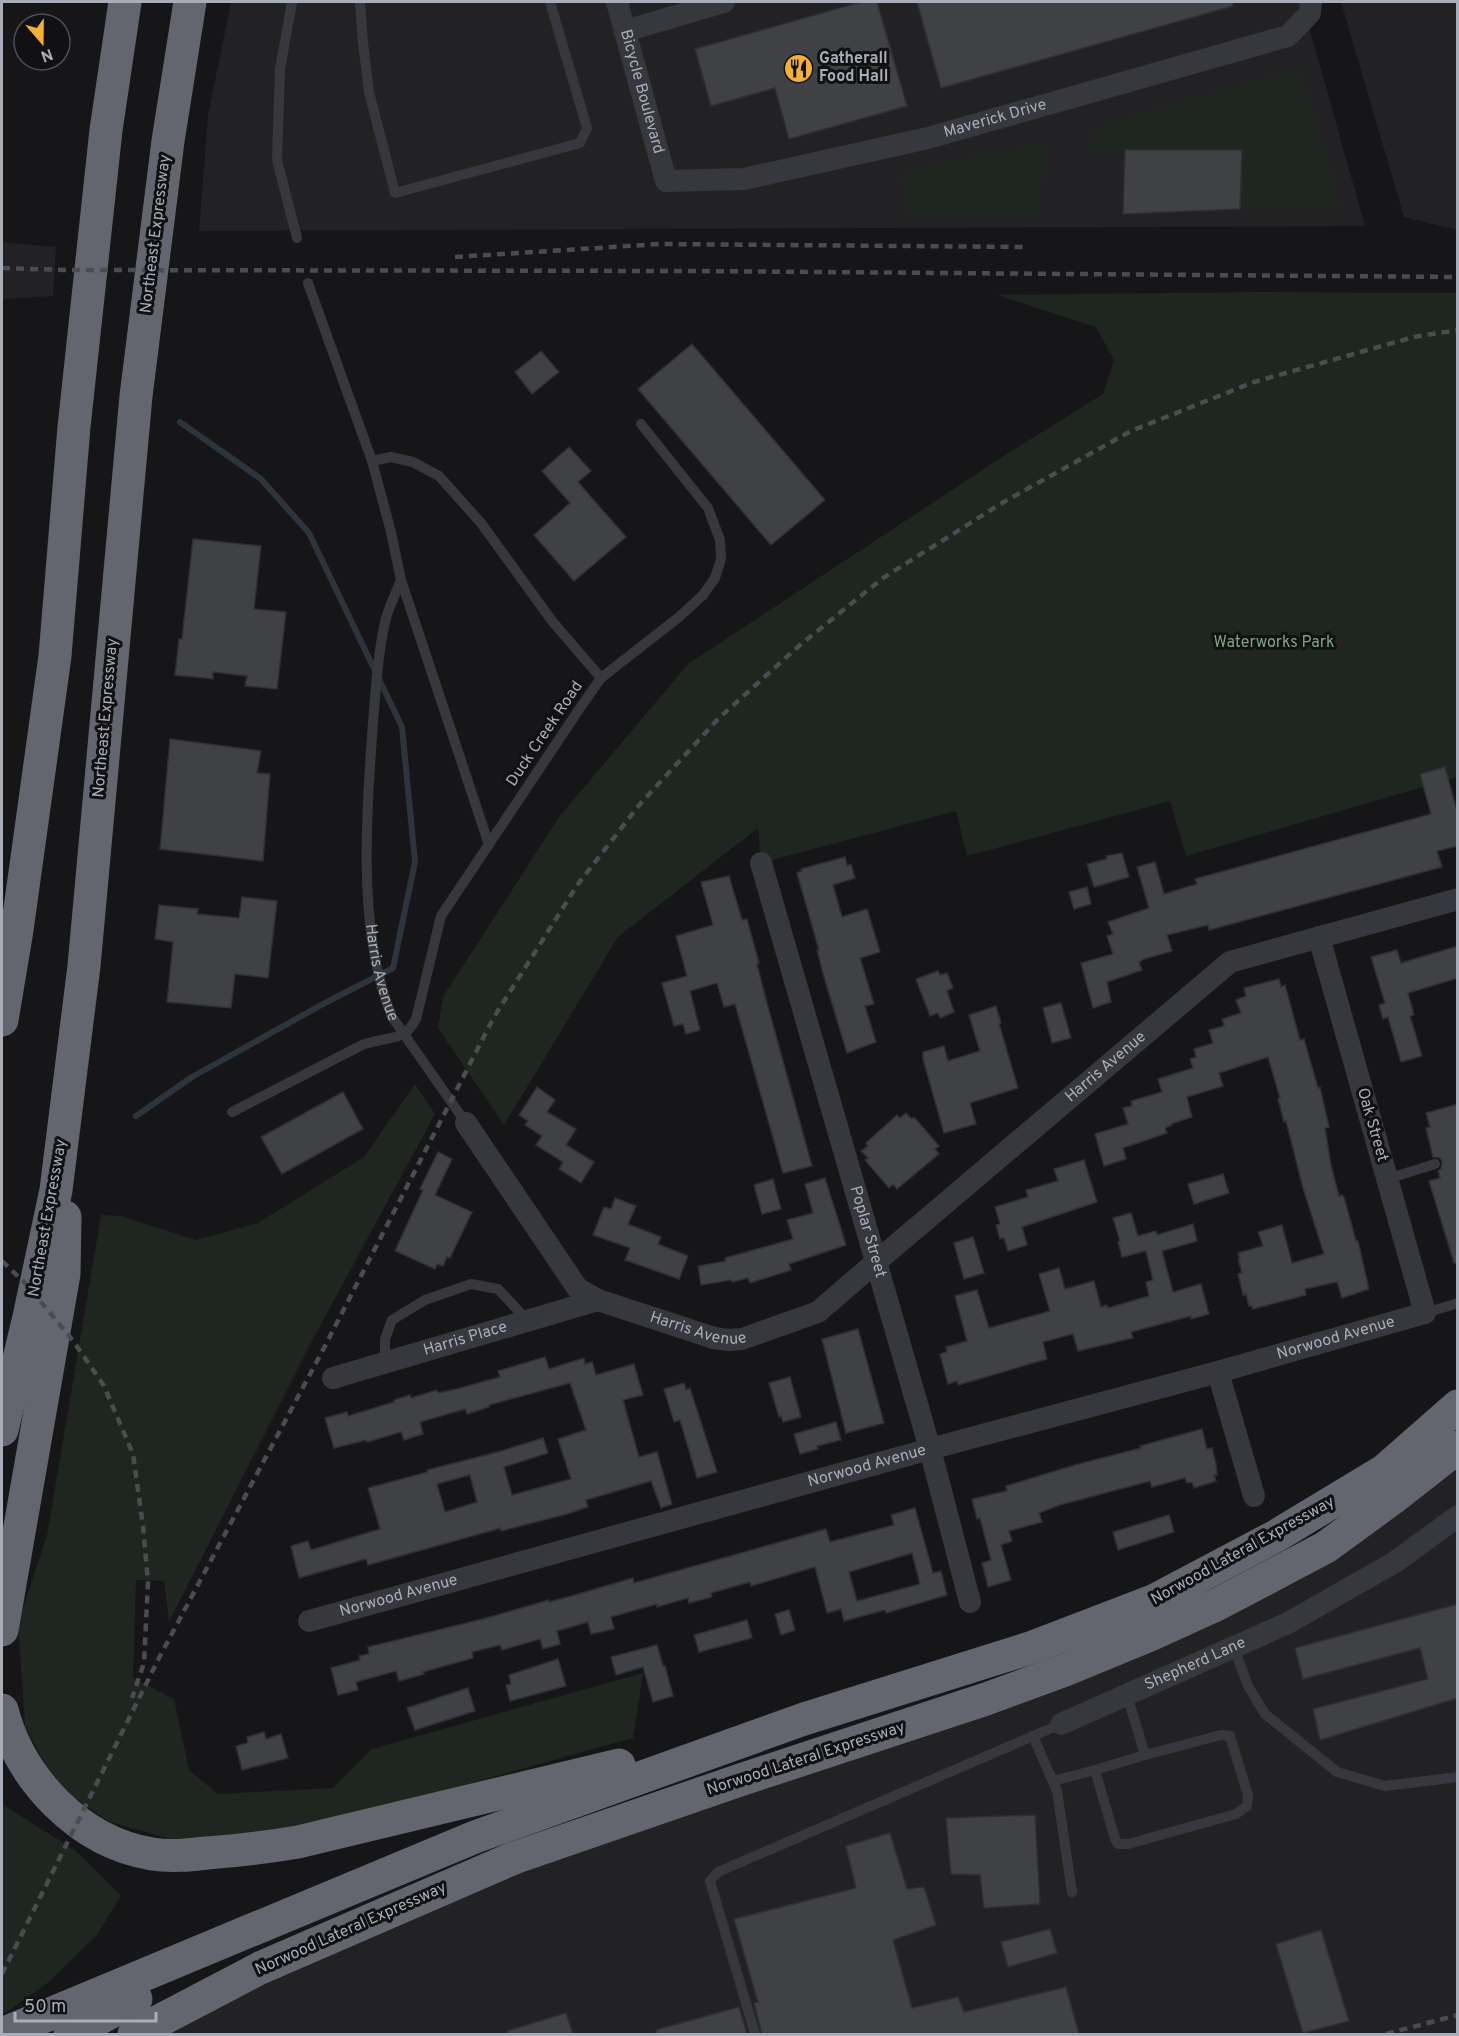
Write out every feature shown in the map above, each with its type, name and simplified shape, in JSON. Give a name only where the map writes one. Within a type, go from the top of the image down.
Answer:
[{"type":"highway","points":[[2,1020],[17,930],[55,656],[75,415],[106,130],[125,2]]},
{"type":"highway","name":"Northeast Expressway","points":[[2,1431],[56,1190],[66,1115],[84,966],[136,396],[168,141],[190,2]]},
{"type":"highway","points":[[2,1630],[64,1274],[66,1115]]},
{"type":"highway","name":"Norwood Lateral Expressway","points":[[296,1913],[475,1837],[804,1719],[1033,1647],[1153,1601],[1276,1536],[1385,1470],[1458,1406]]},
{"type":"highway","name":"Norwood Lateral Expressway","points":[[134,2034],[260,1968],[514,1858],[986,1699],[1150,1635],[1218,1604],[1326,1547],[1458,1447]]},
{"type":"highway","points":[[2,1710],[8,1733],[19,1756],[38,1785],[56,1804],[83,1825],[105,1838],[137,1851],[179,1856],[256,1849],[298,1842],[804,1719]]},
{"type":"highway","points":[[2,2034],[296,1913]]},
{"type":"highway","points":[[70,2034],[296,1913]]},
{"type":"street","name":"Bicycle Boulevard","points":[[617,2],[666,181]]},
{"type":"street","points":[[625,31],[724,2]]},
{"type":"street","name":"Maverick Drive","points":[[666,181],[744,179],[928,138],[1288,36],[1311,7]]},
{"type":"street","name":"Poplar Street","points":[[761,862],[930,1449],[970,1602]]},
{"type":"street","name":"Harris Avenue","points":[[466,1123],[578,1289],[598,1300],[714,1338],[742,1339],[818,1312],[1230,962],[1458,898]]},
{"type":"street","name":"Oak Street","points":[[1319,937],[1425,1313]]},
{"type":"street","name":"Harris Place","points":[[333,1378],[598,1300]]},
{"type":"street","name":"Norwood Avenue","points":[[309,1621],[930,1449],[1218,1372],[1425,1313]]},
{"type":"street","points":[[1218,1372],[1254,1496]]},
{"type":"street","name":"Shepherd Lane","points":[[1060,1724],[1288,1623],[1395,1562],[1458,1516]]},
{"type":"lane","points":[[292,2],[279,69],[278,160],[297,238]]},
{"type":"lane","points":[[360,2],[369,92],[394,193],[580,143],[587,128],[550,2]]},
{"type":"lane","points":[[308,283],[372,461],[401,580],[489,845]]},
{"type":"lane","points":[[601,678],[679,617],[703,595],[715,578],[721,559],[720,540],[708,508],[641,424]]},
{"type":"lane","name":"Duck Creek Road","points":[[372,461],[391,458],[413,462],[439,476],[481,523],[552,621],[601,678],[441,916],[416,1019],[405,1033]]},
{"type":"lane","name":"Harris Avenue","points":[[401,580],[385,620],[367,794],[368,900],[374,953],[385,1000],[392,1017],[466,1123]]},
{"type":"lane","points":[[232,1112],[362,1045],[405,1033]]},
{"type":"lane","points":[[1387,1179],[1435,1164]]},
{"type":"lane","points":[[385,1363],[385,1339],[392,1320],[425,1300],[471,1284],[498,1289],[528,1321]]},
{"type":"lane","points":[[1425,1313],[1458,1303]]},
{"type":"lane","points":[[1234,1648],[1248,1686],[1265,1714],[1336,1772],[1385,1786],[1458,1777]]},
{"type":"lane","points":[[1127,1695],[1145,1755]]},
{"type":"lane","name":"Shepherd Lane","points":[[755,2034],[710,1881],[718,1872],[1060,1724]]},
{"type":"lane","points":[[1053,1781],[1221,1735],[1230,1736],[1248,1795],[1247,1806],[1236,1814],[1122,1845],[1118,1844],[1115,1839],[1095,1770]]},
{"type":"lane","points":[[1032,1736],[1053,1781],[1062,1815],[1072,1892]]},
{"type":"shaded area","points":[[231,2],[1302,2],[1365,226],[199,231],[208,115]]},
{"type":"shaded area","points":[[1341,2],[1457,2],[1457,230],[1404,217]]},
{"type":"shaded area","points":[[2,242],[56,247],[53,296],[2,299]]},
{"type":"shaded area","points":[[1457,1447],[1457,2034],[134,2034],[260,1968],[1218,1604]]},
{"type":"green space","points":[[1300,68],[1342,210],[1240,209],[1241,150],[1092,149],[1091,128]]},
{"type":"green space","points":[[1045,144],[1044,180],[1039,180],[1039,214],[905,214],[901,170]]},
{"type":"green space","name":"Waterworks Park","points":[[1252,292],[1457,293],[1457,777],[1186,856],[1170,801],[967,856],[956,811],[761,863],[758,828],[618,937],[504,1125],[438,1028],[443,997],[559,817],[688,664],[1005,455],[1103,394],[1114,360],[1096,327],[997,295]]},
{"type":"green space","points":[[415,1084],[435,1114],[314,1337],[169,1622],[164,1581],[136,1580],[133,1678],[174,1699],[189,1770],[218,1794],[333,1788],[372,1749],[643,1673],[633,1738],[356,1815],[192,1845],[110,1822],[57,1787],[25,1726],[18,1623],[47,1536],[101,1215],[121,1216],[196,1240],[258,1223],[364,1157]]},
{"type":"green space","points":[[2,1804],[76,1851],[121,1896],[96,1936],[46,1984],[2,2015]]},
{"type":"building","name":"Gatherall Food Hall","points":[[861,2],[877,2],[907,106],[789,139],[775,88],[711,106],[695,49]]},
{"type":"building","points":[[917,2],[1232,2],[1233,6],[941,88]]},
{"type":"building","points":[[1125,150],[1242,150],[1240,209],[1123,214]]},
{"type":"building","points":[[692,344],[825,500],[771,545],[638,389]]},
{"type":"building","points":[[541,351],[559,372],[532,394],[515,372]]},
{"type":"building","points":[[569,447],[591,471],[578,482],[626,537],[574,581],[534,535],[570,503],[542,471]]},
{"type":"building","points":[[193,539],[261,546],[254,609],[286,612],[277,689],[245,686],[247,676],[213,672],[213,679],[175,675],[179,639],[182,639]]},
{"type":"building","points":[[170,739],[261,751],[257,773],[270,774],[263,861],[160,849]]},
{"type":"building","points":[[1445,767],[1458,815],[1458,846],[1437,851],[1442,867],[1209,930],[1208,925],[1167,935],[1172,951],[1144,959],[1139,962],[1142,970],[1107,982],[1111,1002],[1093,1008],[1081,963],[1113,954],[1107,936],[1113,934],[1108,922],[1149,908],[1137,867],[1155,862],[1164,894],[1197,884],[1195,879],[1431,814],[1420,774]]},
{"type":"building","points":[[1122,853],[1129,877],[1094,887],[1087,864],[1107,859],[1106,856]]},
{"type":"building","points":[[845,857],[847,866],[851,864],[855,878],[833,885],[842,917],[867,909],[880,952],[860,958],[874,1004],[865,1006],[876,1042],[847,1053],[824,977],[817,950],[819,950],[797,873],[802,871],[801,869]]},
{"type":"building","points":[[729,876],[742,920],[747,919],[765,996],[812,1166],[783,1173],[735,1004],[724,1007],[717,983],[690,991],[700,1030],[686,1034],[683,1024],[674,1026],[662,983],[687,976],[676,936],[713,925],[701,882]]},
{"type":"building","points":[[1087,887],[1091,904],[1074,909],[1069,892]]},
{"type":"building","points":[[242,897],[277,901],[268,978],[235,974],[231,1008],[167,1002],[173,942],[155,939],[159,905],[198,909],[197,914],[239,918]]},
{"type":"building","points":[[1458,946],[1458,978],[1408,993],[1414,1015],[1410,1016],[1422,1056],[1401,1062],[1388,1017],[1383,1019],[1379,1005],[1385,1003],[1371,957],[1397,950],[1401,963]]},
{"type":"building","points":[[938,971],[940,975],[947,973],[953,988],[947,991],[954,1012],[940,1018],[938,1013],[930,1016],[916,979]]},
{"type":"building","points":[[1279,979],[1281,987],[1285,985],[1300,1040],[1304,1039],[1318,1088],[1320,1087],[1329,1127],[1325,1128],[1331,1165],[1339,1196],[1344,1197],[1356,1241],[1358,1241],[1369,1289],[1342,1298],[1337,1282],[1305,1289],[1306,1295],[1253,1309],[1249,1306],[1246,1294],[1243,1295],[1238,1274],[1242,1273],[1238,1253],[1263,1246],[1258,1232],[1282,1225],[1292,1263],[1324,1254],[1303,1188],[1286,1121],[1284,1122],[1278,1099],[1280,1098],[1268,1057],[1219,1073],[1223,1086],[1187,1097],[1192,1117],[1171,1124],[1165,1128],[1167,1133],[1123,1148],[1126,1159],[1104,1166],[1095,1134],[1128,1124],[1123,1108],[1132,1106],[1131,1101],[1162,1092],[1158,1079],[1193,1068],[1190,1059],[1196,1057],[1194,1049],[1213,1043],[1209,1030],[1224,1026],[1222,1019],[1241,1013],[1236,1000],[1246,996],[1244,988]]},
{"type":"building","points":[[1061,1003],[1071,1038],[1052,1043],[1043,1008]]},
{"type":"building","points":[[996,1006],[1018,1088],[970,1103],[976,1124],[944,1133],[923,1052],[944,1046],[948,1061],[980,1051],[969,1015]]},
{"type":"building","points":[[537,1087],[555,1100],[547,1112],[576,1129],[566,1145],[594,1162],[581,1183],[559,1169],[563,1162],[536,1145],[542,1136],[525,1125],[528,1121],[519,1115]]},
{"type":"building","points":[[343,1092],[363,1129],[282,1174],[261,1137]]},
{"type":"building","points":[[1458,1104],[1458,1263],[1454,1263],[1429,1181],[1440,1178],[1438,1171],[1441,1169],[1442,1162],[1440,1158],[1433,1157],[1426,1128],[1430,1127],[1426,1113]]},
{"type":"building","points":[[906,1113],[912,1119],[914,1117],[939,1146],[935,1149],[939,1154],[897,1189],[893,1184],[889,1188],[865,1160],[868,1158],[861,1151],[868,1146],[866,1143],[897,1115],[900,1118]]},
{"type":"building","points":[[438,1152],[452,1159],[435,1195],[472,1212],[450,1258],[447,1257],[443,1266],[437,1264],[435,1269],[395,1251]]},
{"type":"building","points":[[1084,1160],[1097,1202],[1022,1227],[1027,1245],[1008,1251],[1004,1238],[1000,1239],[996,1225],[1000,1224],[995,1207],[1028,1197],[1026,1190],[1058,1181],[1054,1169]]},
{"type":"building","points":[[1223,1174],[1229,1193],[1194,1204],[1188,1184]]},
{"type":"building","points":[[825,1178],[846,1245],[789,1264],[791,1270],[750,1283],[748,1278],[701,1285],[698,1266],[726,1261],[725,1258],[793,1239],[787,1220],[813,1213],[805,1184]]},
{"type":"building","points":[[773,1179],[781,1209],[762,1214],[754,1185]]},
{"type":"building","points":[[615,1198],[636,1206],[628,1224],[661,1237],[658,1244],[688,1256],[679,1279],[625,1260],[630,1248],[593,1235],[604,1207],[611,1209]]},
{"type":"building","points":[[1131,1213],[1138,1236],[1156,1231],[1157,1235],[1193,1224],[1197,1241],[1162,1251],[1173,1292],[1201,1284],[1209,1314],[1191,1319],[1191,1316],[1131,1332],[1133,1338],[1078,1351],[1073,1334],[1043,1342],[1047,1359],[958,1385],[957,1381],[948,1384],[940,1354],[947,1352],[946,1347],[967,1341],[955,1296],[977,1290],[989,1328],[1050,1311],[1039,1274],[1059,1268],[1065,1289],[1094,1281],[1101,1307],[1107,1305],[1108,1308],[1149,1296],[1146,1282],[1153,1280],[1146,1251],[1122,1257],[1118,1242],[1120,1241],[1113,1218]]},
{"type":"building","points":[[973,1237],[984,1273],[964,1279],[954,1243]]},
{"type":"building","points":[[858,1329],[884,1423],[846,1433],[822,1339]]},
{"type":"building","points":[[545,1357],[549,1369],[584,1358],[585,1364],[592,1362],[596,1375],[634,1364],[643,1395],[623,1400],[639,1457],[657,1452],[672,1504],[661,1508],[651,1481],[586,1500],[588,1507],[567,1514],[501,1531],[501,1528],[368,1565],[366,1559],[299,1578],[291,1546],[308,1541],[311,1550],[380,1529],[368,1488],[543,1438],[548,1453],[504,1467],[512,1495],[571,1479],[558,1439],[586,1430],[570,1383],[489,1405],[489,1407],[467,1414],[465,1409],[420,1422],[423,1434],[404,1440],[401,1432],[367,1442],[366,1440],[334,1448],[325,1418],[347,1412],[348,1416],[410,1395],[411,1398],[437,1390],[438,1393],[457,1389],[500,1377],[498,1371]],"holes":[[[470,1475],[477,1502],[445,1512],[437,1484]]]},
{"type":"building","points":[[790,1377],[801,1417],[783,1422],[781,1416],[779,1417],[769,1383]]},
{"type":"building","points":[[684,1383],[686,1390],[690,1388],[717,1472],[697,1478],[680,1420],[674,1422],[664,1389]]},
{"type":"building","points":[[836,1422],[841,1440],[817,1446],[818,1449],[800,1454],[794,1434]]},
{"type":"building","points":[[1202,1429],[1207,1449],[1212,1448],[1216,1464],[1217,1475],[1214,1475],[1216,1481],[1194,1488],[1192,1482],[1187,1483],[1185,1478],[1152,1487],[1150,1481],[1060,1505],[1039,1513],[1042,1522],[1009,1531],[1012,1541],[1001,1545],[1011,1580],[988,1587],[982,1563],[991,1560],[980,1518],[977,1519],[972,1499],[1007,1491],[1006,1486],[1075,1465]]},
{"type":"building","points":[[915,1508],[933,1573],[941,1571],[947,1595],[886,1613],[885,1610],[844,1621],[841,1609],[827,1613],[815,1567],[751,1586],[750,1582],[711,1593],[712,1597],[689,1603],[688,1598],[611,1617],[614,1629],[591,1634],[588,1622],[557,1631],[560,1644],[543,1649],[540,1639],[502,1650],[500,1645],[472,1652],[473,1658],[399,1681],[396,1671],[356,1682],[358,1690],[338,1695],[331,1668],[360,1660],[359,1656],[369,1654],[368,1647],[483,1619],[549,1600],[549,1602],[633,1578],[634,1583],[826,1529],[830,1542],[894,1525],[891,1515]],"holes":[[[912,1553],[920,1584],[857,1601],[849,1572]]]},
{"type":"building","points":[[1169,1515],[1174,1532],[1118,1550],[1113,1532]]},
{"type":"building","points":[[1458,1604],[1458,1698],[1320,1740],[1313,1709],[1428,1679],[1420,1648],[1303,1679],[1295,1648]]},
{"type":"building","points":[[789,1610],[795,1630],[781,1635],[775,1614]]},
{"type":"building","points":[[747,1620],[752,1638],[699,1652],[694,1635]]},
{"type":"building","points":[[657,1645],[673,1696],[653,1702],[643,1667],[616,1675],[611,1657]]},
{"type":"building","points":[[558,1659],[566,1686],[510,1701],[506,1685],[511,1684],[509,1675]]},
{"type":"building","points":[[468,1688],[475,1711],[415,1730],[407,1708]]},
{"type":"building","points":[[264,1732],[266,1739],[281,1734],[288,1758],[242,1770],[236,1746],[248,1743],[247,1737]]},
{"type":"building","points":[[1035,1815],[1040,1904],[984,1908],[980,1875],[951,1874],[946,1818]]},
{"type":"building","points":[[890,1833],[907,1889],[924,1887],[936,1925],[893,1940],[912,2008],[958,1997],[964,2012],[1066,1987],[1079,2034],[762,2034],[754,2003],[758,2002],[734,1919],[856,1888],[846,1846]]},
{"type":"building","points":[[1050,1929],[1057,1953],[1008,1967],[1001,1942]]},
{"type":"building","points":[[1321,1930],[1349,2021],[1303,2033],[1276,1944]]},
{"type":"building","points":[[739,2007],[747,2034],[657,2034],[656,2030]]},
{"type":"building","points":[[566,2013],[573,2034],[508,2034],[507,2031]]},
{"type":"waterway","points":[[136,1116],[192,1077],[393,968],[415,862],[402,727],[309,533],[261,479],[180,422]]},
{"type":"railway","points":[[455,257],[660,244],[1025,247]]},
{"type":"railway","points":[[2,268],[1458,277]]},
{"type":"railway","points":[[2,1974],[159,1658],[325,1346],[494,1017],[578,884],[640,804],[719,718],[800,645],[883,578],[1002,503],[1131,431],[1254,382],[1414,337],[1458,330]]},
{"type":"railway","points":[[2,1261],[28,1286],[74,1342],[104,1386],[133,1454],[148,1582],[144,1663],[132,1698]]},
{"type":"railway","points":[[1386,2034],[1458,2015]]},
{"type":"place","name":"Gatherall Food Hall","points":[[798,68]]}]
